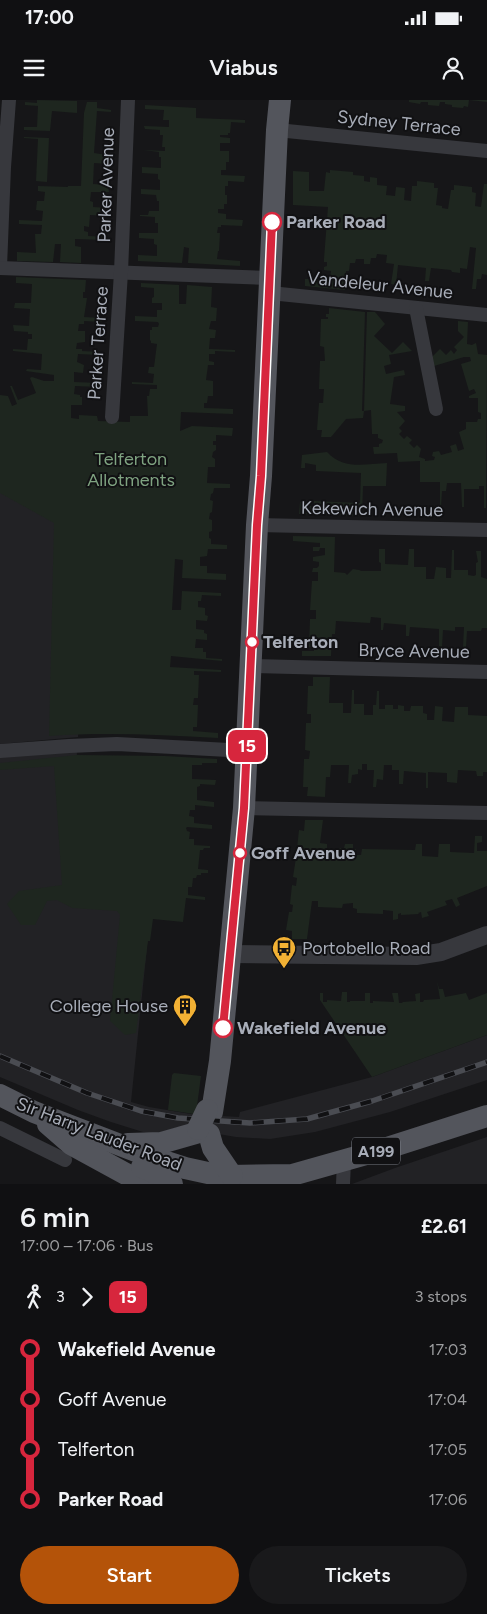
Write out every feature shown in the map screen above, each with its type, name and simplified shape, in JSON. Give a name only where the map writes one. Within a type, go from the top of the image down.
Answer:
[{"type":"main road","points":[[187,1176],[207,1120],[220,1061],[244,808],[280,100]]},
{"type":"main road","name":"Sir Harry Lauder Road","points":[[0,1095],[34,1112],[115,1143],[187,1176]]},
{"type":"main road","name":"A199","points":[[34,1112],[126,1161],[167,1178],[217,1175],[287,1179]]},
{"type":"main road","name":"A199","points":[[34,1112],[71,1144],[144,1184]]},
{"type":"main road","name":"A199","points":[[261,1184],[287,1179],[487,1116]]},
{"type":"main road","points":[[207,1120],[213,1148],[232,1176]]},
{"type":"main road","name":"A199","points":[[115,1143],[161,1143],[207,1120]]},
{"type":"street","points":[[8,100],[2,167],[0,267],[121,272],[270,285]]},
{"type":"street","name":"Parker Avenue","points":[[121,272],[128,100]]},
{"type":"street","name":"Sydney Terrace","points":[[277,130],[487,151]]},
{"type":"street","name":"Parker Terrace","points":[[112,417],[121,272]]},
{"type":"street","name":"Vandeleur Avenue","points":[[270,285],[416,308],[487,315]]},
{"type":"street","points":[[416,308],[436,409]]},
{"type":"street","name":"Kekewich Avenue","points":[[257,525],[487,530]]},
{"type":"street","name":"Bryce Avenue","points":[[250,666],[487,672]]},
{"type":"street","points":[[0,751],[117,744],[247,751]]},
{"type":"street","points":[[244,808],[487,813]]},
{"type":"street","points":[[230,954],[416,956],[441,952],[487,935]]},
{"type":"street","points":[[0,1128],[65,1160]]},
{"type":"street","points":[[343,1184],[344,1161]]},
{"type":"shaded area","points":[[0,419],[86,479],[78,737],[0,744]]},
{"type":"shaded area","points":[[77,750],[74,894],[152,898],[131,1102],[191,1114],[239,1117],[240,1112],[372,1077],[487,1035],[487,1080],[390,1112],[315,1132],[270,1139],[236,1137],[178,1127],[154,1134],[143,1132],[78,1110],[0,1077],[0,757]]},
{"type":"shaded area","points":[[487,1137],[487,1184],[352,1184],[395,1168]]},
{"type":"green space","points":[[37,100],[77,101],[77,113],[52,111],[50,131],[24,130],[24,127],[37,127],[38,106],[25,105],[25,102],[37,103]]},
{"type":"green space","points":[[409,100],[469,100],[468,107],[464,106],[463,108],[452,107],[452,105],[445,104],[445,102],[440,102],[439,106],[428,105],[428,102],[421,102],[420,104],[409,102]]},
{"type":"green space","points":[[469,100],[487,100],[487,102]]},
{"type":"green space","points":[[87,102],[97,102],[97,108],[111,110],[111,112],[97,111],[94,153],[107,155],[109,164],[94,163],[93,184],[108,185],[109,192],[91,192],[90,201],[93,202],[93,207],[108,208],[108,216],[90,215],[89,227],[84,226],[84,231],[88,232],[88,236],[107,237],[107,240],[75,239],[75,246],[81,247],[81,263],[60,262],[61,244],[55,244],[53,262],[17,261],[17,252],[36,253],[35,234],[41,234],[42,225],[19,224],[19,220],[42,221],[43,211],[36,210],[37,201],[44,201],[45,192],[38,191],[38,186],[81,186],[84,113]]},
{"type":"green space","points":[[145,105],[196,108],[196,118],[245,120],[245,123],[231,122],[230,133],[228,135],[220,135],[220,137],[230,138],[230,143],[220,143],[220,151],[229,151],[229,162],[226,162],[226,170],[221,170],[221,175],[245,176],[244,182],[228,181],[228,186],[225,186],[227,204],[224,204],[224,209],[218,209],[218,213],[226,214],[226,219],[243,220],[242,226],[221,225],[221,227],[218,227],[217,233],[220,233],[217,259],[240,261],[240,266],[188,263],[189,248],[184,247],[182,263],[138,261],[138,255],[157,256],[157,245],[154,244],[154,239],[139,238],[139,233],[158,233],[158,223],[155,223],[155,217],[140,215],[148,215],[149,211],[159,211],[159,201],[157,201],[156,195],[141,194],[141,189],[160,190],[158,174],[142,173],[142,167],[161,168],[159,152],[143,150],[165,151],[165,147],[162,147],[163,135],[160,135],[160,130],[145,129],[144,126],[169,127],[169,120],[163,120],[164,110],[145,109]]},
{"type":"green space","points":[[24,137],[49,138],[47,182],[36,181],[38,139]]},
{"type":"green space","points":[[330,170],[353,172],[353,175],[364,176],[364,181],[370,182],[370,177],[377,178],[377,185],[387,186],[386,195],[395,196],[396,187],[405,188],[404,200],[411,201],[412,186],[417,186],[417,181],[434,183],[434,188],[438,188],[436,205],[448,209],[451,190],[454,190],[454,185],[472,187],[472,192],[476,193],[475,206],[481,207],[484,184],[487,184],[487,275],[482,274],[481,279],[477,279],[476,289],[472,289],[476,248],[470,247],[467,269],[460,268],[460,273],[431,268],[429,281],[425,281],[426,268],[398,265],[396,285],[391,284],[394,264],[386,263],[387,255],[377,254],[376,258],[371,258],[370,264],[364,264],[364,259],[356,259],[355,263],[350,263],[349,271],[346,271],[345,290],[305,286],[305,279],[330,279],[331,271],[324,270],[324,267],[327,266],[327,262],[324,262],[324,259],[328,207],[293,205],[293,171],[309,172],[309,191],[324,191],[326,172],[330,173]]},
{"type":"green space","name":"Telferton Allotments","points":[[16,277],[86,280],[85,292],[83,292],[83,298],[87,298],[84,317],[102,318],[102,322],[84,321],[84,324],[79,324],[78,331],[85,331],[85,342],[77,343],[76,349],[100,352],[100,355],[78,354],[77,362],[84,365],[83,373],[74,372],[74,382],[99,383],[99,387],[75,386],[74,394],[82,397],[82,405],[71,405],[71,418],[79,419],[79,415],[97,416],[98,421],[130,422],[130,416],[148,416],[147,396],[149,396],[150,389],[157,389],[157,385],[132,384],[132,382],[153,383],[154,374],[148,373],[149,367],[154,367],[157,344],[151,343],[150,330],[152,330],[152,327],[158,327],[159,324],[158,322],[135,321],[135,316],[157,317],[157,310],[162,310],[162,303],[152,303],[154,288],[141,287],[141,283],[179,285],[179,304],[186,304],[187,285],[212,287],[211,307],[217,308],[216,321],[211,321],[209,329],[216,330],[215,338],[210,338],[209,349],[235,350],[235,352],[215,351],[215,354],[209,354],[209,361],[214,362],[214,365],[208,365],[206,380],[213,381],[213,396],[208,396],[207,403],[204,403],[204,408],[233,409],[233,414],[181,412],[180,431],[192,426],[233,428],[232,436],[216,435],[216,441],[213,441],[213,445],[216,445],[216,450],[213,452],[212,457],[215,459],[215,467],[208,467],[207,483],[230,484],[230,488],[214,488],[210,500],[213,501],[209,519],[212,520],[212,531],[209,532],[211,544],[227,545],[227,549],[208,549],[207,556],[200,557],[200,566],[207,566],[207,573],[226,574],[226,580],[182,578],[183,560],[175,559],[172,610],[181,610],[182,591],[221,593],[221,596],[202,595],[201,601],[198,601],[198,607],[205,608],[205,615],[208,616],[207,621],[196,620],[196,629],[204,630],[204,633],[207,634],[207,640],[196,639],[195,648],[203,648],[203,652],[206,652],[206,658],[222,659],[222,661],[171,656],[170,667],[221,670],[221,672],[194,671],[194,675],[199,675],[198,698],[194,698],[193,705],[198,705],[197,727],[193,727],[193,731],[218,733],[218,738],[112,734],[49,736],[54,523],[0,493],[0,395],[8,396],[12,406],[17,404],[10,386],[12,386],[18,400],[36,393],[30,378],[54,381],[54,375],[26,371],[27,369],[41,370],[42,354],[13,351],[13,349],[27,350],[28,339],[32,339],[32,334],[28,334],[28,332],[14,331],[13,325],[29,326],[30,309],[14,308],[15,303],[31,303],[32,284],[16,283]]},
{"type":"green space","points":[[329,308],[365,312],[362,411],[364,411],[363,418],[346,419],[331,437],[321,437],[322,430],[317,430],[319,403],[323,403],[324,389],[319,389],[320,361],[325,361],[324,347],[320,346],[321,319],[328,319],[326,314],[329,314]]},
{"type":"green space","points":[[367,312],[375,312],[385,324],[374,336],[392,353],[403,342],[412,351],[389,355],[391,364],[384,366],[386,374],[404,370],[405,375],[394,377],[390,404],[405,406],[405,411],[397,412],[405,421],[399,428],[402,431],[399,434],[404,439],[407,436],[412,440],[409,443],[414,448],[417,445],[421,449],[419,457],[425,459],[425,461],[434,460],[433,452],[439,451],[441,455],[452,452],[450,446],[456,444],[458,451],[464,449],[459,432],[466,429],[466,422],[477,422],[478,419],[481,419],[481,413],[478,412],[478,398],[469,398],[469,396],[476,393],[474,389],[469,391],[461,364],[471,361],[470,357],[434,366],[432,357],[440,349],[446,355],[451,350],[454,354],[457,350],[454,347],[464,337],[458,331],[458,321],[468,322],[467,344],[472,345],[476,343],[478,354],[487,355],[486,508],[484,508],[484,486],[479,486],[479,489],[464,489],[464,507],[462,507],[461,483],[447,483],[446,491],[442,491],[440,507],[440,482],[420,482],[420,461],[398,462],[397,453],[374,454],[373,447],[379,447],[383,440],[378,438],[378,434],[372,434],[371,410],[364,411]]},
{"type":"green space","points":[[327,452],[333,458],[347,464],[387,463],[386,486],[363,486],[362,516],[299,514],[300,502],[303,502],[303,508],[314,506],[314,501],[360,503],[361,473],[316,471],[316,465],[305,463],[305,468],[301,468],[302,455]]},
{"type":"green space","points":[[293,536],[335,537],[334,572],[347,575],[353,569],[381,571],[379,549],[385,549],[385,564],[408,565],[409,549],[414,549],[414,567],[426,567],[426,579],[434,579],[436,567],[446,568],[446,578],[451,578],[452,550],[454,550],[454,570],[468,570],[468,575],[474,576],[476,575],[476,563],[478,562],[476,551],[481,551],[481,577],[487,579],[487,628],[482,628],[481,631],[467,631],[466,647],[463,647],[464,627],[455,627],[455,631],[443,630],[442,647],[439,646],[439,629],[410,627],[409,636],[406,636],[406,625],[384,623],[383,630],[381,630],[381,618],[371,617],[370,623],[336,621],[335,634],[332,634],[331,656],[302,656],[302,651],[314,651],[314,647],[309,647],[310,619],[316,619],[316,610],[310,610],[312,581],[318,581],[318,572],[312,572],[313,568],[319,566],[319,562],[313,561],[313,557],[325,555],[325,548],[313,551],[313,547],[320,547],[320,543],[293,541]]},
{"type":"green space","points":[[313,677],[330,677],[329,703],[343,703],[343,713],[351,713],[352,690],[354,690],[354,704],[364,704],[364,715],[373,715],[373,705],[376,705],[377,691],[379,691],[379,709],[385,709],[385,705],[393,705],[393,709],[398,709],[398,705],[404,706],[404,711],[410,711],[411,706],[423,706],[423,713],[427,714],[427,720],[434,720],[435,706],[443,707],[442,721],[454,722],[455,707],[468,707],[468,715],[487,716],[487,772],[483,772],[483,776],[477,776],[476,771],[458,770],[457,783],[447,782],[447,773],[428,772],[428,788],[426,788],[426,773],[404,771],[403,784],[399,784],[399,770],[392,770],[392,765],[384,765],[383,780],[377,779],[376,787],[373,787],[374,770],[367,770],[367,764],[362,764],[362,770],[358,769],[358,774],[352,775],[351,783],[348,783],[349,765],[331,765],[330,777],[326,777],[325,797],[307,796],[308,787],[303,787],[304,759],[309,759],[310,751],[305,750],[306,723],[311,723],[311,714],[307,714],[308,686],[313,686]]},
{"type":"green space","points":[[77,755],[165,756],[217,759],[217,763],[192,765],[192,779],[216,780],[215,785],[200,784],[197,787],[197,800],[214,802],[214,807],[195,805],[195,810],[190,810],[189,816],[194,817],[194,823],[212,825],[212,829],[186,828],[190,832],[189,839],[194,839],[194,845],[210,846],[210,848],[200,850],[198,869],[208,870],[208,873],[197,875],[196,878],[193,878],[192,887],[188,887],[188,895],[205,897],[205,900],[186,898],[183,922],[153,919],[150,941],[148,941],[136,1033],[125,1035],[110,1021],[120,915],[117,911],[72,908],[57,900],[47,901],[35,925],[21,925],[7,904],[19,891],[62,885],[54,766],[0,770],[0,763]]},
{"type":"green space","points":[[305,820],[323,820],[320,843],[327,844],[327,848],[331,848],[331,855],[336,854],[336,848],[344,848],[345,844],[353,844],[353,849],[356,849],[356,855],[361,855],[362,849],[415,850],[416,844],[422,844],[422,856],[438,857],[439,844],[450,844],[450,852],[474,853],[475,836],[482,836],[482,842],[477,843],[477,851],[487,851],[487,886],[457,898],[460,905],[456,907],[452,899],[445,901],[447,905],[427,912],[429,916],[422,918],[421,912],[419,914],[401,915],[401,913],[398,914],[398,919],[393,920],[393,911],[383,910],[383,914],[357,913],[357,909],[353,908],[353,903],[343,904],[342,908],[318,907],[318,901],[312,901],[307,939],[292,939],[292,931],[286,930],[289,912],[292,912],[293,905],[290,904],[292,885],[296,886],[297,878],[293,877],[296,858],[300,858],[301,850],[297,849],[299,830],[304,831]]},
{"type":"green space","points":[[437,981],[439,989],[443,989],[445,997],[466,993],[469,1000],[487,993],[487,1035],[372,1077],[320,1000],[320,993],[323,993],[323,1002],[327,1002],[327,1000],[341,1001],[342,992],[347,992],[347,1002],[365,1001],[365,993],[370,993],[370,1003],[373,1003],[373,1001],[394,1002],[392,993],[398,993],[399,1003],[402,1003],[416,1001],[415,994],[420,993],[420,1002],[423,1002],[424,1000],[440,999]]},
{"type":"green space","points":[[174,1073],[201,1076],[197,1106],[194,1114],[168,1110],[172,1075]]},
{"type":"railway","points":[[0,1056],[87,1093],[141,1111],[178,1118],[250,1123],[307,1119],[372,1101],[487,1062]]},
{"type":"bus line","name":"15","points":[[223,1028],[244,808],[272,222]]},
{"type":"place","name":"Parker Road","points":[[272,222]]},
{"type":"place","name":"Telferton","points":[[252,642]]},
{"type":"place","name":"Goff Avenue","points":[[240,853]]},
{"type":"place","name":"Portobello Road","points":[[284,969]]},
{"type":"place","name":"College House","points":[[185,1027]]},
{"type":"place","name":"Wakefield Avenue","points":[[223,1028]]}]
